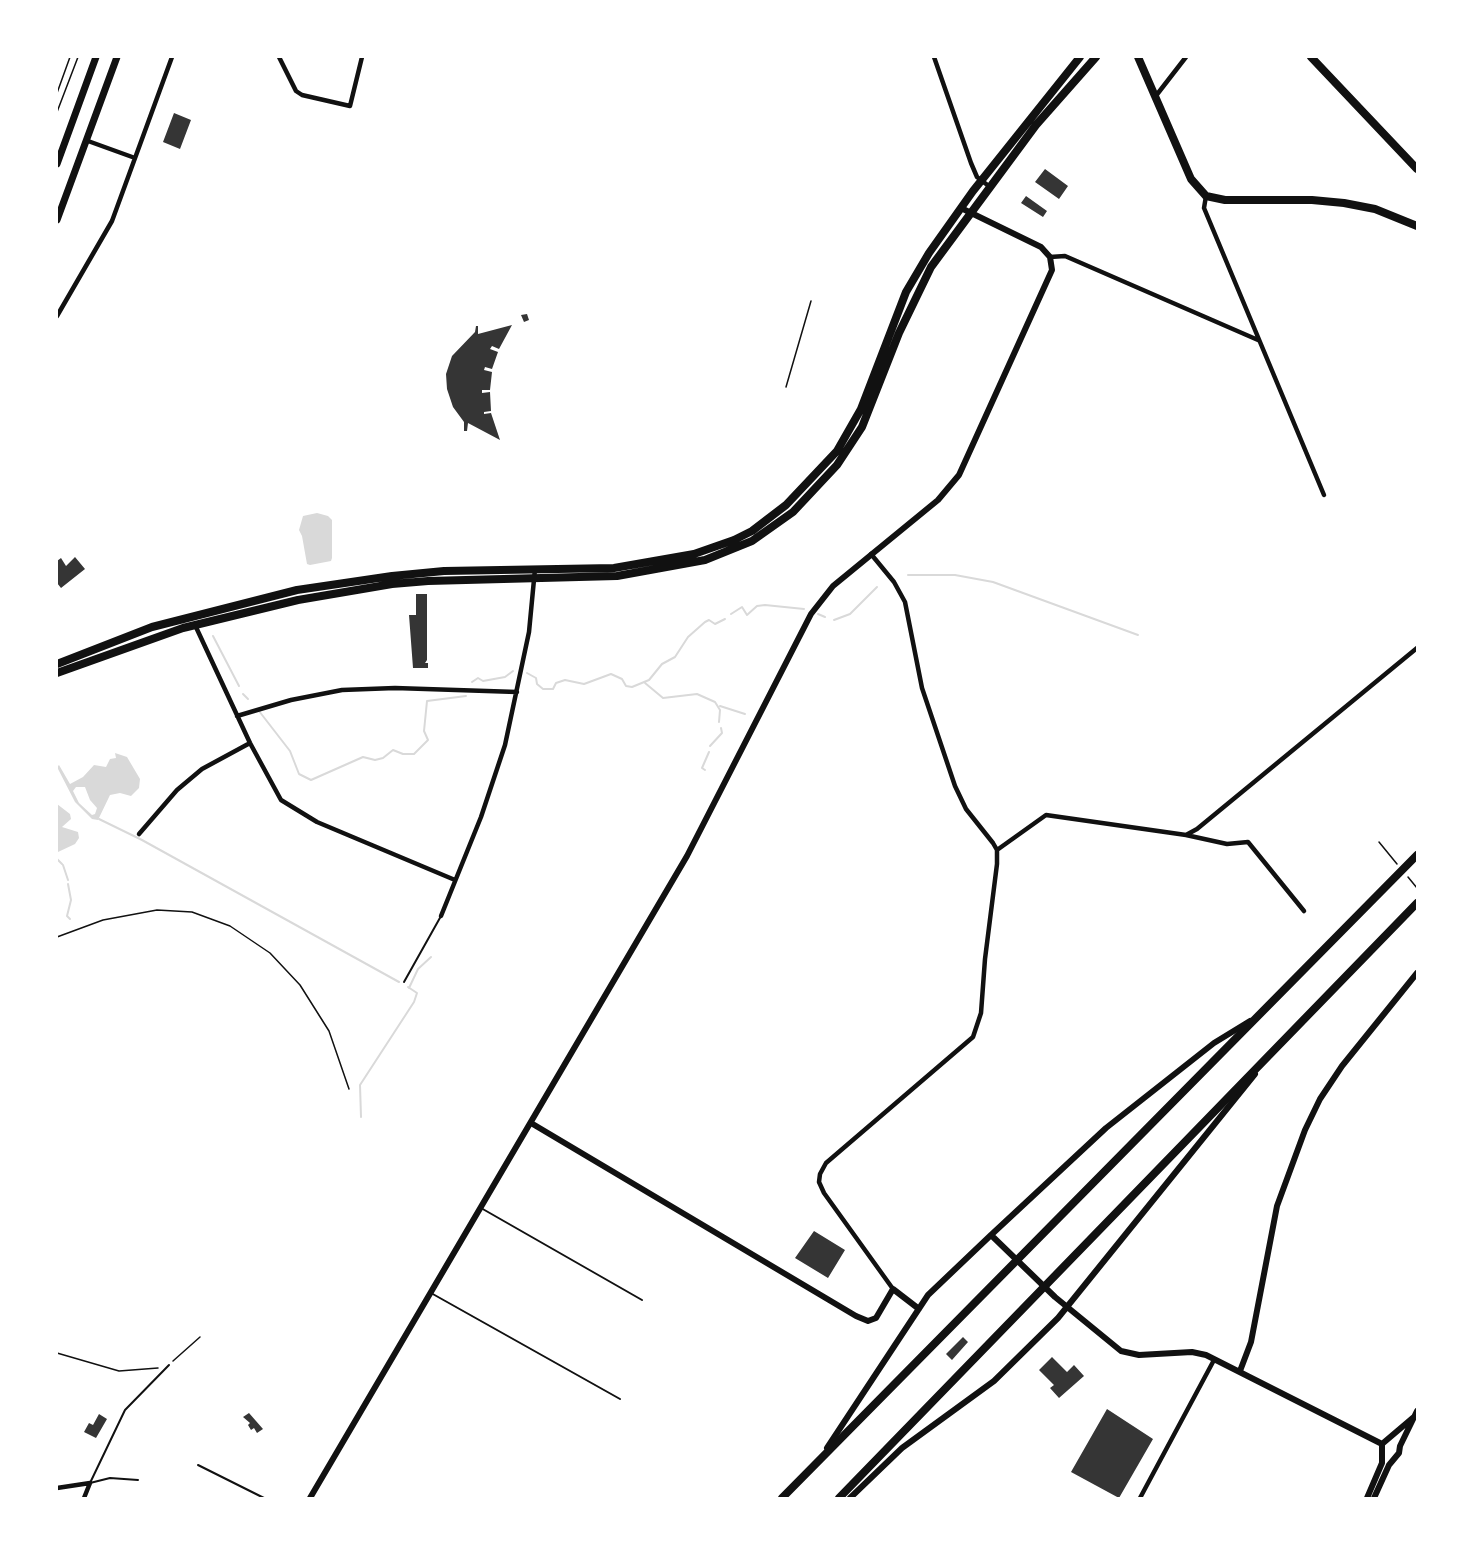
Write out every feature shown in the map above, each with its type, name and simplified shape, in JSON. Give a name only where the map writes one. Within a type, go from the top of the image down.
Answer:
[{"type":"main road","points":[[57,164],[96,57]]},
{"type":"main road","points":[[57,220],[88,141],[117,57]]},
{"type":"main road","points":[[57,673],[194,625],[298,600],[392,584],[614,568],[694,554],[734,540],[786,505],[837,451],[851,428],[906,292],[929,253],[981,181],[1080,57]]},
{"type":"main road","points":[[57,664],[100,645],[191,615],[297,590],[392,576],[453,571],[617,576],[705,560],[752,541],[793,512],[837,465],[851,446],[876,396],[917,292],[931,267],[1036,125],[1097,57]]},
{"type":"main road","points":[[1138,57],[1191,179],[1206,196],[1226,200],[1312,200],[1344,203],[1376,209],[1417,226]]},
{"type":"main road","points":[[1311,57],[1417,169]]},
{"type":"main road","points":[[782,1498],[1417,855]]},
{"type":"main road","points":[[839,1498],[1417,903]]},
{"type":"street","points":[[57,316],[112,221],[171,57]]},
{"type":"street","points":[[279,57],[296,91],[302,95],[350,106],[362,57]]},
{"type":"street","points":[[934,57],[971,163],[981,181],[990,187]]},
{"type":"street","points":[[1155,97],[1186,57]]},
{"type":"street","points":[[88,141],[135,158]]},
{"type":"street","points":[[1206,196],[1204,208],[1324,495]]},
{"type":"street","points":[[310,1498],[687,856],[811,614],[833,586],[938,500],[959,475],[1052,270],[1050,257],[1037,244],[961,208]]},
{"type":"street","points":[[1050,257],[1065,256],[1259,340]]},
{"type":"street","points":[[871,554],[898,588],[908,609],[923,693],[959,796],[997,850],[981,1013],[973,1037],[826,1163],[820,1174],[820,1186],[824,1194],[894,1289],[919,1309]]},
{"type":"street","points":[[441,916],[479,823],[505,745],[529,632],[534,574]]},
{"type":"street","points":[[191,615],[237,716],[275,791],[295,811],[455,880]]},
{"type":"street","points":[[1186,835],[1197,829],[1417,648]]},
{"type":"street","points":[[237,716],[291,699],[342,690],[395,688],[517,692]]},
{"type":"street","points":[[139,834],[177,789],[202,770],[250,743]]},
{"type":"street","points":[[997,850],[1046,815],[1186,835],[1227,844],[1248,842],[1304,911]]},
{"type":"street","points":[[1240,1371],[1251,1342],[1276,1206],[1305,1130],[1320,1099],[1342,1066],[1417,973]]},
{"type":"street","points":[[814,1465],[848,1420],[919,1309],[941,1280],[1106,1128],[1214,1043],[1255,1018]]},
{"type":"street","points":[[850,1498],[902,1448],[994,1381],[1067,1308],[1274,1050]]},
{"type":"street","points":[[531,1123],[856,1316],[871,1320],[879,1314],[894,1289]]},
{"type":"street","points":[[991,1235],[1067,1308],[1121,1351],[1139,1355],[1192,1352],[1240,1371],[1382,1444]]},
{"type":"street","points":[[1140,1498],[1214,1360]]},
{"type":"street","points":[[1382,1444],[1416,1414]]},
{"type":"street","points":[[1374,1498],[1395,1458],[1400,1453],[1400,1446],[1416,1414]]},
{"type":"street","points":[[1390,1439],[1400,1446]]},
{"type":"street","points":[[1367,1498],[1380,1471],[1382,1444]]},
{"type":"street","points":[[1382,1455],[1388,1459],[1395,1458]]},
{"type":"street","points":[[57,1488],[90,1483]]},
{"type":"street","points":[[84,1498],[90,1483]]},
{"type":"lane","points":[[404,982],[441,916]]},
{"type":"lane","points":[[481,1208],[642,1300]]},
{"type":"lane","points":[[431,1293],[620,1399]]},
{"type":"lane","points":[[90,1483],[125,1410],[169,1365]]},
{"type":"lane","points":[[198,1465],[264,1498]]},
{"type":"lane","points":[[90,1483],[110,1478],[138,1480]]},
{"type":"path","points":[[57,93],[70,57]]},
{"type":"path","points":[[57,112],[78,57]]},
{"type":"path","points":[[786,387],[811,301]]},
{"type":"path","points":[[57,937],[103,920],[157,910],[192,912],[230,926],[270,953],[300,985],[329,1031],[349,1089]]},
{"type":"path","points":[[57,1353],[119,1371],[146,1370],[169,1365],[200,1337]]},
{"type":"shaded area","points":[[317,513],[328,516],[332,520],[332,558],[331,561],[310,565],[307,564],[299,530],[303,516]]},
{"type":"shaded area","points":[[115,753],[127,757],[140,779],[139,788],[131,796],[120,793],[110,795],[98,820],[92,819],[75,802],[57,767],[59,765],[70,784],[83,777],[94,765],[106,767],[110,759],[116,758]],"holes":[[[76,787],[85,787],[90,800],[97,808],[95,814],[92,815],[79,803],[73,791]]]},
{"type":"shaded area","points":[[57,804],[70,814],[71,819],[62,827],[78,832],[79,838],[75,844],[58,852],[57,857]]},
{"type":"building","points":[[174,113],[191,120],[180,149],[163,142]]},
{"type":"building","points":[[1045,169],[1068,186],[1059,199],[1035,182]]},
{"type":"building","points":[[1026,196],[1047,211],[1043,217],[1021,203]]},
{"type":"building","points":[[527,314],[529,320],[524,322],[521,315]]},
{"type":"building","points":[[512,325],[499,349],[492,346],[490,349],[498,352],[492,369],[485,367],[484,370],[492,372],[490,390],[482,390],[482,393],[490,392],[491,411],[484,412],[484,414],[491,413],[500,440],[468,423],[467,431],[464,431],[464,422],[453,407],[447,389],[446,374],[452,356],[475,332],[476,326],[478,326],[478,334]]},
{"type":"building","points":[[75,557],[85,569],[61,588],[57,583],[57,561],[61,558],[66,566]]},
{"type":"building","points":[[416,594],[427,594],[427,660],[425,663],[428,663],[428,668],[413,668],[409,615],[416,615]]},
{"type":"building","points":[[814,1231],[845,1250],[828,1278],[795,1258]]},
{"type":"building","points":[[963,1337],[968,1342],[952,1360],[946,1354]]},
{"type":"building","points":[[1052,1357],[1067,1372],[1074,1365],[1084,1376],[1059,1398],[1050,1388],[1054,1385],[1039,1370]]},
{"type":"building","points":[[1107,1409],[1153,1439],[1119,1498],[1071,1472]]},
{"type":"building","points":[[249,1413],[263,1429],[257,1433],[254,1428],[251,1430],[248,1425],[250,1423],[243,1417]]},
{"type":"building","points":[[99,1414],[107,1419],[96,1438],[84,1432],[89,1423],[93,1425]]},
{"type":"waterway","points":[[908,575],[955,575],[993,582],[1138,635]]},
{"type":"waterway","points":[[834,620],[850,614],[877,587]]},
{"type":"waterway","points":[[731,614],[742,607],[747,615],[757,606],[765,605],[804,609]]},
{"type":"waterway","points":[[818,614],[825,617]]},
{"type":"waterway","points":[[527,673],[536,678],[537,684],[543,689],[553,689],[556,683],[565,680],[584,684],[611,674],[622,679],[626,686],[632,687],[649,680],[662,664],[675,657],[688,637],[705,622],[709,620],[715,624],[725,619]]},
{"type":"waterway","points":[[213,636],[239,686]]},
{"type":"waterway","points":[[472,682],[478,678],[483,681],[505,677],[513,671]]},
{"type":"waterway","points":[[645,683],[663,698],[697,694],[715,702],[720,710],[719,722]]},
{"type":"waterway","points":[[243,694],[248,699]]},
{"type":"waterway","points":[[259,711],[290,751],[299,774],[311,780],[363,757],[375,760],[383,758],[393,750],[403,754],[414,754],[428,740],[424,731],[427,701],[466,696]]},
{"type":"waterway","points":[[720,706],[745,714]]},
{"type":"waterway","points":[[710,746],[722,733],[721,728]]},
{"type":"waterway","points":[[705,770],[702,768],[709,752]]},
{"type":"waterway","points":[[99,819],[142,840],[399,982]]},
{"type":"waterway","points":[[57,859],[62,864]]},
{"type":"waterway","points":[[63,865],[68,880]]},
{"type":"waterway","points":[[68,884],[71,900],[67,916],[70,919]]},
{"type":"waterway","points":[[409,988],[418,969],[431,957]]},
{"type":"waterway","points":[[361,1117],[360,1085],[414,1002],[417,993],[408,987]]}]
